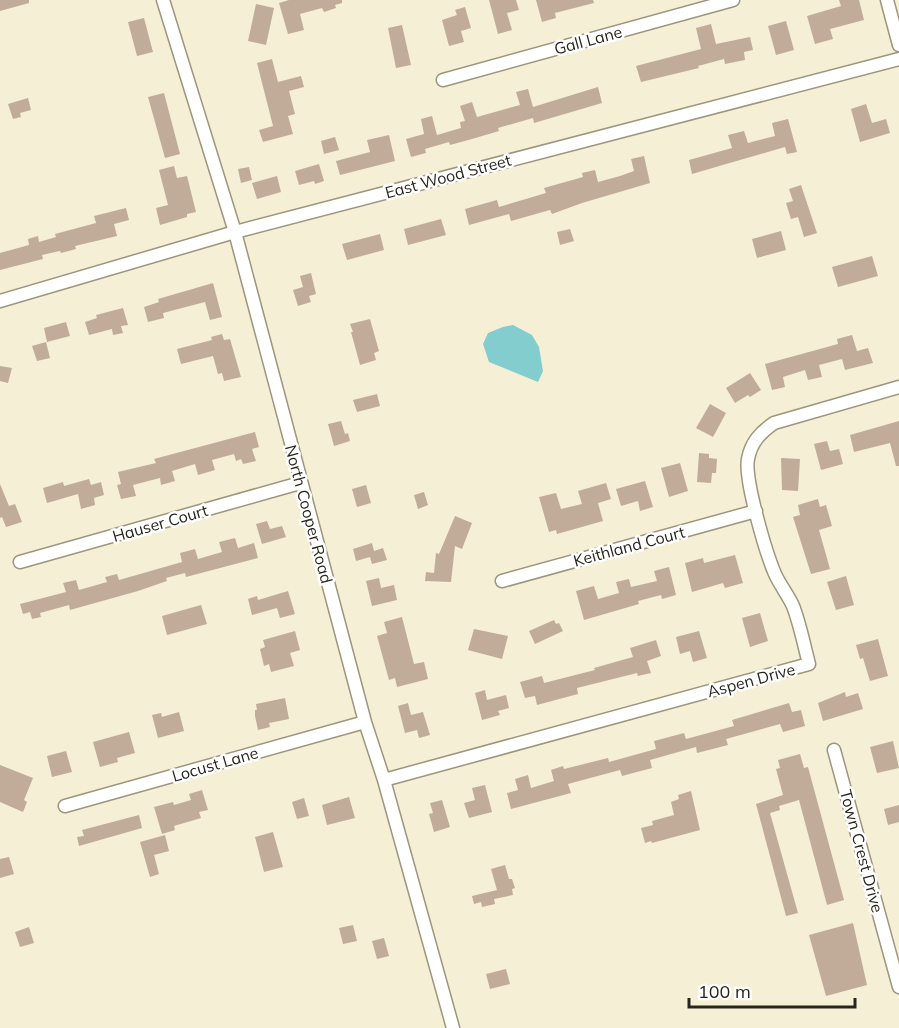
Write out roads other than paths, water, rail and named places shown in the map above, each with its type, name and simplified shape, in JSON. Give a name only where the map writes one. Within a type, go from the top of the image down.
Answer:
[{"type":"street","name":"North Cooper Road","points":[[163,0],[235,232],[365,722],[384,780],[453,1028]]},
{"type":"street","name":"Gall Lane","points":[[443,80],[733,0]]},
{"type":"street","points":[[887,0],[899,45]]},
{"type":"street","name":"East Wood Street","points":[[0,301],[235,232],[899,59]]},
{"type":"street","name":"Aspen Drive","points":[[384,780],[809,664],[794,608],[776,575],[756,511],[748,480],[747,460],[761,432],[774,423],[899,387]]},
{"type":"street","name":"Hauser Court","points":[[20,562],[300,483]]},
{"type":"street","name":"Keithland Court","points":[[502,581],[756,511]]},
{"type":"street","name":"Locust Lane","points":[[65,806],[365,722]]},
{"type":"street","name":"Town Crest Drive","points":[[834,750],[899,987]]},
{"type":"water","points":[[513,325],[532,335],[539,347],[543,371],[538,382],[489,362],[483,344],[488,333]]}]
